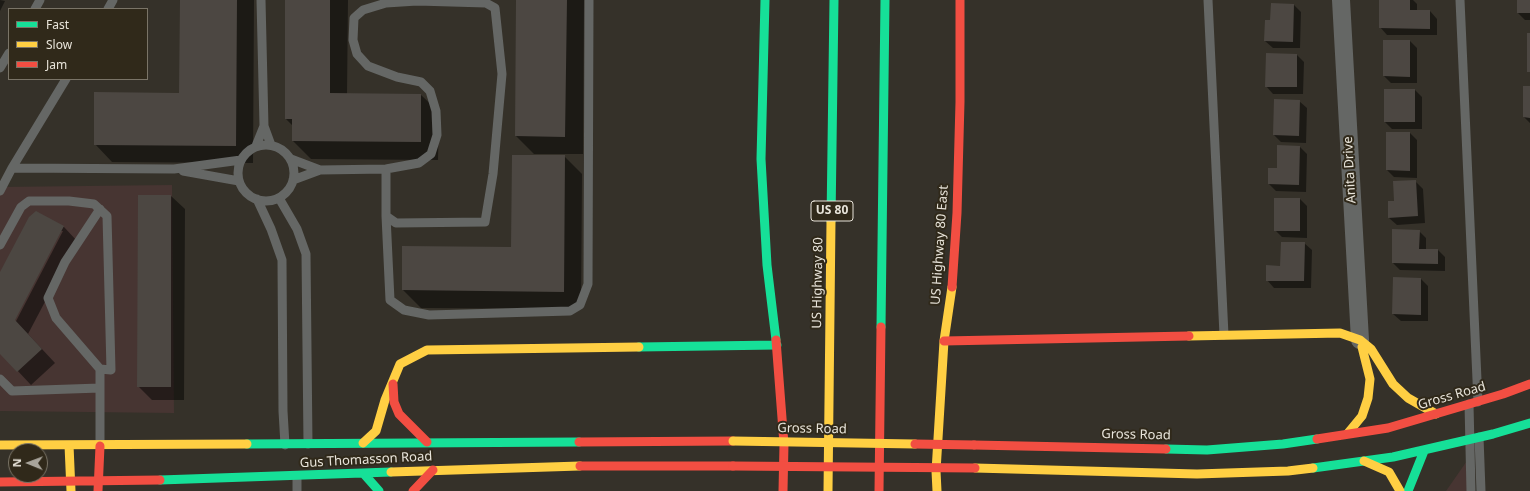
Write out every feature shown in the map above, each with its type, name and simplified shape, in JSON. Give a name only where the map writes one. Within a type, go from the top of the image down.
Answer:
[{"type":"main road","points":[[765,0],[761,159],[762,205],[767,265],[778,345],[784,444],[783,491]]},
{"type":"main road","name":"US Highway 80","points":[[828,491],[834,0]]},
{"type":"main road","points":[[879,491],[885,0]]},
{"type":"main road","name":"US Highway 80 East","points":[[937,491],[936,471],[944,341],[952,291],[957,213],[960,102],[960,0]]},
{"type":"main road","points":[[944,341],[1340,333],[1360,340],[1371,349],[1393,384],[1408,398],[1436,414]]},
{"type":"main road","points":[[1348,433],[1362,416],[1368,398],[1370,379],[1360,340]]},
{"type":"main road","points":[[363,443],[376,431],[393,379],[400,364],[427,350],[778,345]]},
{"type":"main road","points":[[393,379],[394,402],[399,414],[427,442]]},
{"type":"main road","name":"Gross Road","points":[[733,441],[1207,450],[1283,444],[1388,428],[1473,403],[1530,384]]},
{"type":"main road","points":[[1364,461],[1424,451],[1530,423]]},
{"type":"main road","name":"Gus Thomasson Road","points":[[0,445],[307,448],[363,443],[733,441]]},
{"type":"main road","points":[[69,446],[71,491]]},
{"type":"main road","points":[[98,491],[100,446]]},
{"type":"main road","points":[[1408,491],[1424,451]]},
{"type":"main road","points":[[1364,461],[1389,472],[1400,491]]},
{"type":"main road","name":"Gus Thomasson Road","points":[[0,482],[199,480],[433,470],[582,466],[975,468],[1197,474],[1288,471],[1364,461]]},
{"type":"main road","points":[[296,464],[297,476]]},
{"type":"main road","points":[[413,491],[433,470]]},
{"type":"main road","points":[[364,474],[379,491]]},
{"type":"street","name":"Anita Drive","points":[[1341,0],[1360,340]]},
{"type":"lane","points":[[261,0],[264,126],[271,145]]},
{"type":"lane","points":[[386,169],[386,216],[390,300],[404,310],[429,315],[570,311],[580,304],[588,284],[589,0]]},
{"type":"lane","points":[[1208,0],[1224,336]]},
{"type":"lane","points":[[1460,0],[1473,403],[1481,491]]},
{"type":"lane","points":[[293,180],[320,170],[386,169],[419,163],[431,154],[437,135],[436,111],[430,91],[421,82],[397,77],[368,66],[357,54],[353,40],[354,18],[363,10],[386,3],[422,1],[486,3],[495,8],[502,74],[493,174],[485,222],[396,224],[386,216]]},
{"type":"lane","points":[[0,68],[8,55]]},
{"type":"lane","points":[[0,191],[12,168],[65,80]]},
{"type":"lane","points":[[256,146],[264,126]]},
{"type":"lane","points":[[291,159],[294,166],[293,180],[288,190],[279,198],[272,201],[257,199],[246,192],[239,182],[238,174],[241,160],[250,149],[256,146],[271,145],[279,148],[291,159],[320,170]]},
{"type":"lane","points":[[12,168],[174,169],[241,160]]},
{"type":"lane","points":[[174,169],[239,182]]},
{"type":"lane","points":[[279,198],[297,230],[306,254],[307,448]]},
{"type":"lane","points":[[257,199],[271,229],[282,260],[282,403],[286,448]]},
{"type":"lane","points":[[0,245],[21,207],[29,201],[69,201],[94,204],[107,216],[111,370],[100,369]]},
{"type":"lane","points":[[100,209],[65,262],[48,298],[56,318],[100,369],[100,446]]},
{"type":"lane","points":[[0,379],[12,391],[100,388]]},
{"type":"lane","points":[[1471,491],[1475,438]]},
{"type":"lane","points":[[297,476],[297,491]]},
{"type":"lane","points":[[198,491],[199,480]]},
{"type":"shaded area","points":[[172,185],[174,413],[0,411],[0,187]]},
{"type":"shaded area","points":[[1469,458],[1471,491],[1446,491]]},
{"type":"building","points":[[180,0],[237,0],[236,146],[94,145],[94,92],[179,93]]},
{"type":"building","points":[[285,0],[330,0],[330,93],[421,94],[421,142],[292,141],[292,119],[285,119]]},
{"type":"building","points":[[516,0],[567,0],[565,137],[515,136]]},
{"type":"building","points":[[1379,0],[1410,0],[1410,10],[1430,10],[1430,29],[1379,28]]},
{"type":"building","points":[[1517,0],[1530,0],[1530,13],[1517,13]]},
{"type":"building","points":[[1271,3],[1294,4],[1293,42],[1264,41],[1265,20],[1270,20]]},
{"type":"building","points":[[1527,33],[1530,33],[1530,72],[1527,72]]},
{"type":"building","points":[[1383,40],[1410,40],[1410,77],[1383,76]]},
{"type":"building","points":[[1266,53],[1297,54],[1297,87],[1265,87]]},
{"type":"building","points":[[1523,86],[1530,86],[1530,118],[1523,117]]},
{"type":"building","points":[[1384,89],[1415,89],[1415,122],[1384,122]]},
{"type":"building","points":[[1274,99],[1300,100],[1299,136],[1273,135]]},
{"type":"building","points":[[1386,132],[1410,132],[1410,171],[1386,170]]},
{"type":"building","points":[[1277,145],[1300,146],[1299,185],[1268,184],[1268,168],[1277,168]]},
{"type":"building","points":[[512,155],[565,155],[564,292],[402,290],[402,246],[511,247]]},
{"type":"building","points":[[1416,180],[1418,216],[1388,218],[1388,201],[1394,201],[1393,181]]},
{"type":"building","points":[[138,195],[171,195],[171,387],[137,387]]},
{"type":"building","points":[[1274,198],[1300,198],[1300,231],[1274,231]]},
{"type":"building","points":[[36,211],[64,226],[15,320],[42,349],[17,372],[0,354],[0,272],[29,217]]},
{"type":"building","points":[[1392,229],[1420,230],[1419,249],[1438,249],[1438,264],[1392,263]]},
{"type":"building","points":[[1281,242],[1305,242],[1304,281],[1266,281],[1266,265],[1280,266]]},
{"type":"building","points":[[1393,277],[1421,278],[1421,315],[1392,314]]},
{"type":"traffic: fast","points":[[765,0],[761,159],[767,265],[776,340]]},
{"type":"traffic: fast","points":[[831,221],[834,0]]},
{"type":"traffic: fast","points":[[881,327],[885,0]]},
{"type":"traffic: fast","points":[[639,347],[777,345]]},
{"type":"traffic: fast","points":[[1313,468],[1393,457],[1493,434],[1530,423]]},
{"type":"traffic: fast","points":[[1166,449],[1207,450],[1283,444],[1317,439]]},
{"type":"traffic: fast","points":[[247,444],[579,442]]},
{"type":"traffic: fast","points":[[1408,491],[1424,451]]},
{"type":"traffic: fast","points":[[160,480],[391,472]]},
{"type":"traffic: fast","points":[[364,474],[379,491]]},
{"type":"traffic: slow","points":[[828,491],[831,221]]},
{"type":"traffic: slow","points":[[937,491],[936,471],[944,341],[952,287]]},
{"type":"traffic: slow","points":[[1189,336],[1340,333],[1360,340],[1371,349],[1393,384],[1408,398],[1436,414]]},
{"type":"traffic: slow","points":[[363,443],[376,431],[385,400],[400,364],[427,350],[639,347]]},
{"type":"traffic: slow","points":[[1348,433],[1362,416],[1368,398],[1370,379],[1362,347]]},
{"type":"traffic: slow","points":[[733,441],[915,444]]},
{"type":"traffic: slow","points":[[0,445],[247,444]]},
{"type":"traffic: slow","points":[[69,445],[71,491]]},
{"type":"traffic: slow","points":[[1364,461],[1389,472],[1400,491]]},
{"type":"traffic: slow","points":[[391,472],[580,466]]},
{"type":"traffic: slow","points":[[975,468],[1197,474],[1288,471],[1313,468]]},
{"type":"traffic: jam","points":[[952,287],[957,213],[960,102],[960,0]]},
{"type":"traffic: jam","points":[[879,491],[881,327]]},
{"type":"traffic: jam","points":[[944,341],[1189,336]]},
{"type":"traffic: jam","points":[[776,340],[784,444],[783,491]]},
{"type":"traffic: jam","points":[[393,384],[394,402],[399,414],[427,442]]},
{"type":"traffic: jam","points":[[1317,439],[1388,428],[1503,394],[1530,384]]},
{"type":"traffic: jam","points":[[579,442],[733,441]]},
{"type":"traffic: jam","points":[[915,444],[974,445]]},
{"type":"traffic: jam","points":[[974,445],[1166,449]]},
{"type":"traffic: jam","points":[[98,491],[100,446]]},
{"type":"traffic: jam","points":[[580,466],[733,466]]},
{"type":"traffic: jam","points":[[733,466],[975,468]]},
{"type":"traffic: jam","points":[[413,491],[433,470]]},
{"type":"traffic: jam","points":[[0,482],[160,480]]}]
